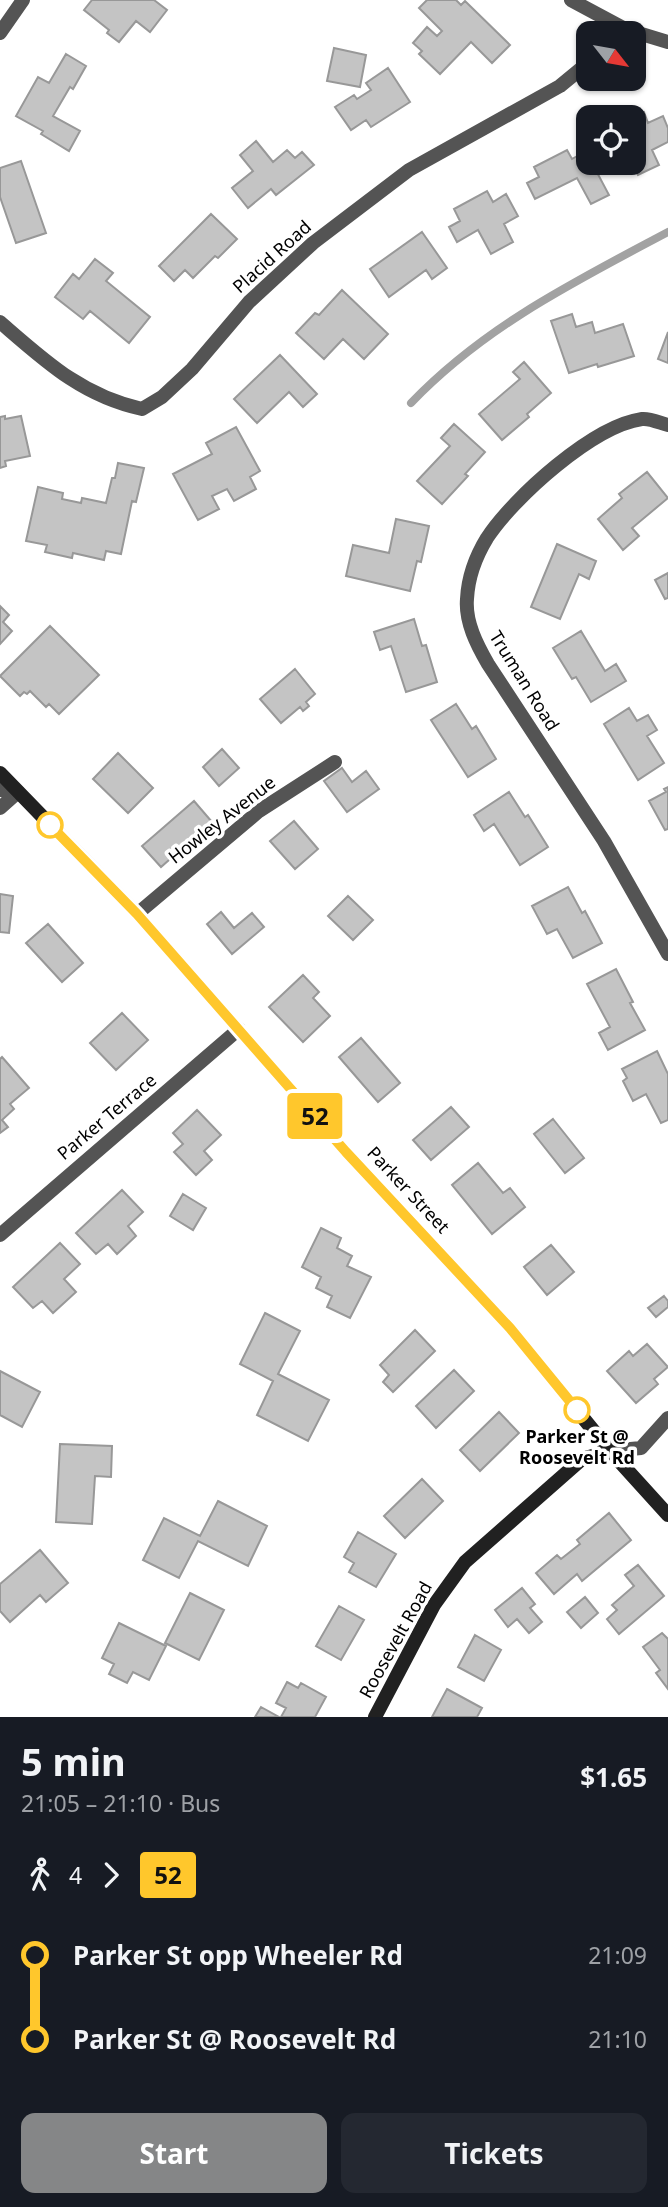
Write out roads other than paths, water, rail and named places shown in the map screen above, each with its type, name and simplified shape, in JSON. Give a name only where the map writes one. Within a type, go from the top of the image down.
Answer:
[{"type":"main road","name":"Parker Street","points":[[0,773],[137,914],[346,1152],[510,1328],[610,1451],[668,1515]]},
{"type":"main road","name":"Roosevelt Road","points":[[375,1717],[434,1605],[465,1562],[582,1459],[610,1451]]},
{"type":"street","points":[[0,33],[23,0]]},
{"type":"street","points":[[571,0],[606,21]]},
{"type":"street","points":[[646,37],[668,42]]},
{"type":"street","name":"Placid Road","points":[[0,322],[44,361],[83,387],[114,403],[142,409],[162,397],[192,369],[249,302],[313,243],[409,170],[560,86],[576,73]]},
{"type":"street","name":"Truman Road","points":[[668,425],[644,419],[616,427],[583,445],[525,494],[488,538],[473,567],[467,600],[474,638],[488,664],[604,841],[668,954]]},
{"type":"street","name":"Howley Avenue","points":[[137,914],[259,811],[335,762]]},
{"type":"street","points":[[0,790],[18,792]]},
{"type":"street","points":[[0,808],[18,792]]},
{"type":"street","name":"Parker Terrace","points":[[0,1235],[239,1029]]},
{"type":"street","points":[[610,1451],[641,1448],[668,1419]]},
{"type":"waterway","points":[[411,403],[439,376],[500,328],[565,288],[668,232]]},
{"type":"place","name":"Parker St @ Roosevelt Rd","points":[[577,1410]]}]
